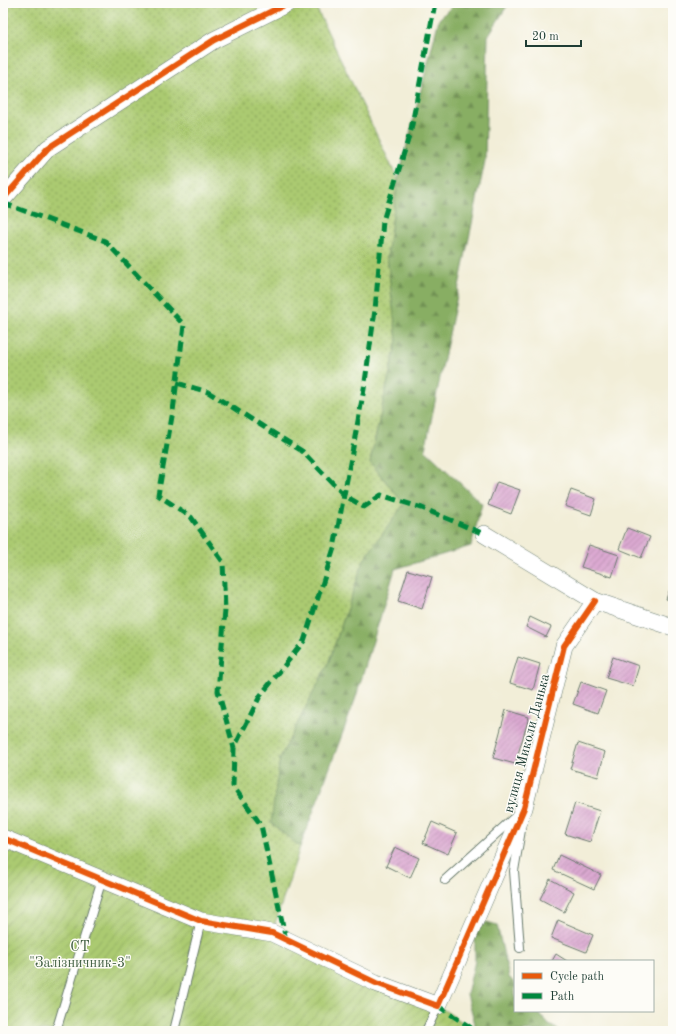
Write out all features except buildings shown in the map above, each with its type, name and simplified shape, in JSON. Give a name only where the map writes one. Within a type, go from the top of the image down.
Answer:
[{"type":"street","points":[[3,199],[48,148],[214,40],[288,3]]},
{"type":"street","points":[[484,534],[595,601],[673,627]]},
{"type":"street","name":"вулиця Миколи Данька","points":[[438,1006],[524,808],[564,646],[595,601]]},
{"type":"street","points":[[3,838],[201,922],[272,933],[376,983],[438,1006]]},
{"type":"lane","points":[[445,880],[524,808]]},
{"type":"lane","points":[[520,948],[514,871],[524,808]]},
{"type":"lane","points":[[56,1031],[102,880]]},
{"type":"lane","points":[[174,1031],[201,922]]},
{"type":"lane","name":"вулиця Миколи Данька","points":[[426,1031],[438,1006]]},
{"type":"green space","points":[[3,3],[314,3],[398,180],[387,256],[397,340],[370,462],[404,504],[364,560],[328,664],[280,758],[272,823],[300,847],[272,933],[201,921],[3,838]]},
{"type":"green space","points":[[455,3],[509,3],[488,36],[485,161],[425,450],[482,504],[471,546],[395,569],[355,700],[300,847],[271,823],[280,758],[328,664],[364,560],[404,504],[370,462],[397,341],[387,256],[398,180],[439,19]]},
{"type":"green space","name":"СТ \"Залізничник-3\"","points":[[3,838],[201,921],[272,933],[438,1006],[476,1031],[3,1031]]},
{"type":"green space","points":[[487,922],[497,925],[509,977],[514,983],[514,1012],[538,1012],[549,1025],[561,1031],[476,1031],[472,1028],[475,1024],[467,994],[475,961],[475,938],[478,927]]},
{"type":"marked path","points":[[286,940],[261,825],[233,786],[234,748],[260,696],[304,641],[334,548],[364,389],[375,310],[383,221],[411,130],[435,3]]},
{"type":"marked path","points":[[3,203],[105,241],[184,325],[173,411],[158,495],[191,517],[223,562],[225,610],[218,691],[234,748]]},
{"type":"marked path","points":[[177,383],[208,392],[302,451],[344,495],[364,507],[381,495],[422,508],[484,534]]},
{"type":"marked path","points":[[438,1006],[476,1031]]},
{"type":"cycle path","points":[[3,199],[48,148],[214,40],[288,3]]},
{"type":"cycle path","points":[[3,838],[201,921],[272,933],[376,983],[438,1006],[524,808],[564,646],[595,601]]}]
